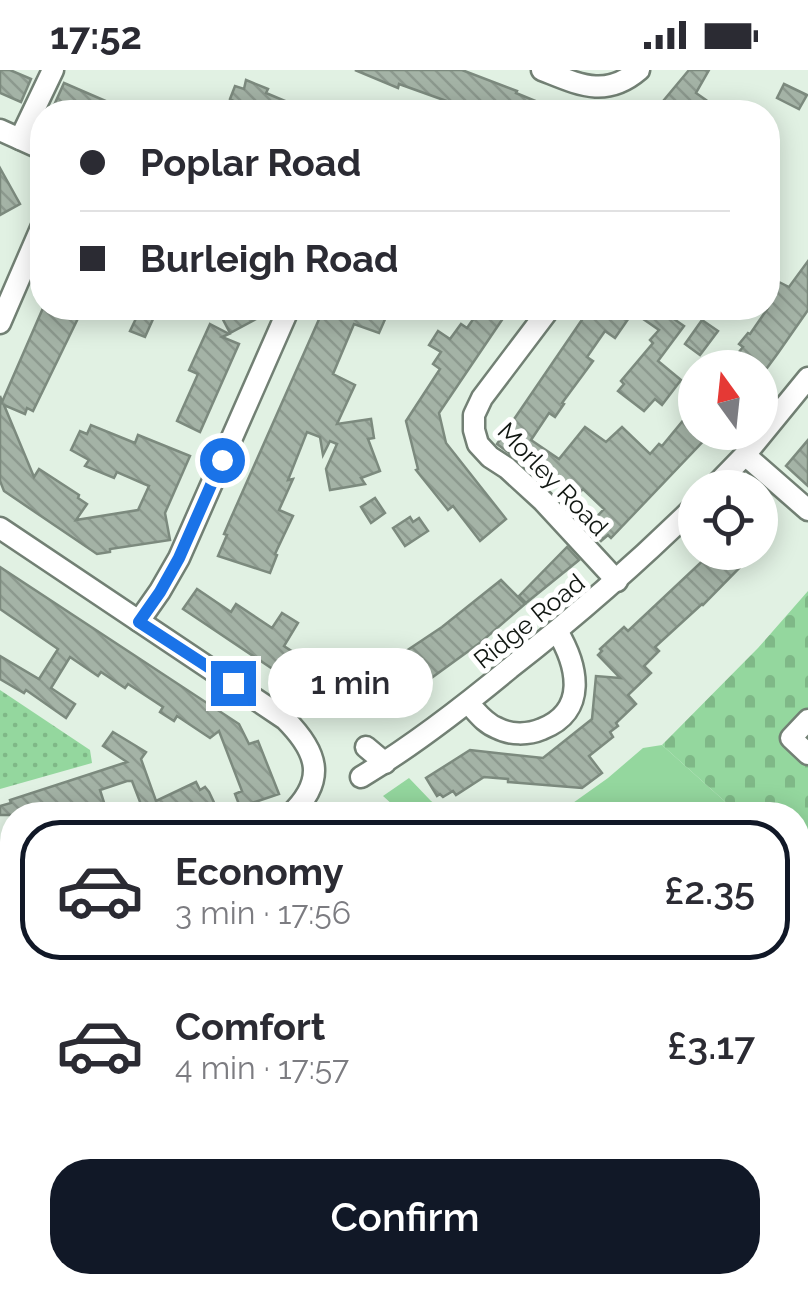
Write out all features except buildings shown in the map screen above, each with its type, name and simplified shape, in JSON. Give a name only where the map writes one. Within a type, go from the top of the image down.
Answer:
[{"type":"street","points":[[33,100],[53,70]]},
{"type":"street","points":[[542,70],[578,84],[605,88],[639,70]]},
{"type":"street","points":[[10,135],[30,105]]},
{"type":"street","points":[[0,323],[30,254]]},
{"type":"street","points":[[139,622],[179,558],[285,320]]},
{"type":"street","name":"Morley Road","points":[[541,320],[482,398],[474,416],[478,444],[543,501],[617,581]]},
{"type":"street","points":[[730,470],[808,378]]},
{"type":"street","points":[[745,455],[808,510]]},
{"type":"street","name":"Ridge Road","points":[[361,777],[468,703],[617,581],[678,522]]},
{"type":"street","points":[[0,528],[264,704],[310,740],[315,767],[306,802]]},
{"type":"street","points":[[468,703],[485,722],[516,734],[552,726],[567,714],[573,700],[572,664],[557,631]]},
{"type":"street","points":[[808,720],[790,738],[808,754]]},
{"type":"street","points":[[366,746],[384,763]]},
{"type":"green space","points":[[808,591],[808,802],[726,802],[662,745]]},
{"type":"green space","points":[[0,690],[90,750],[92,763],[0,789]]},
{"type":"green space","points":[[662,745],[726,802],[574,802],[643,748]]},
{"type":"green space","points":[[409,778],[432,802],[390,802],[383,796]]},
{"type":"route","points":[[222,460],[179,558],[139,622],[233,683]]}]
